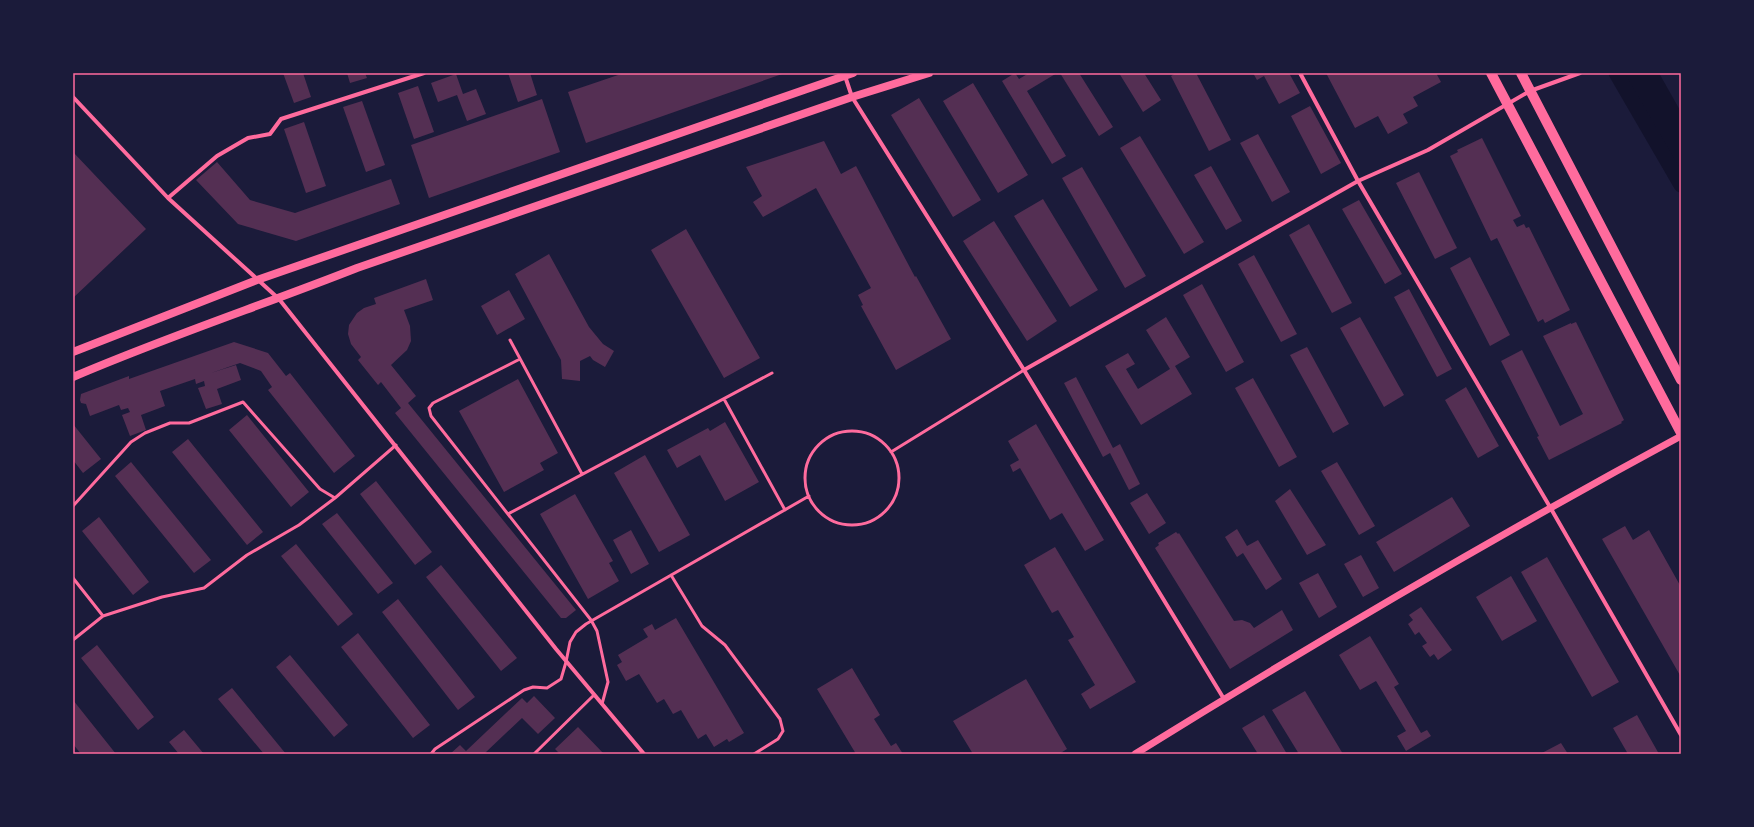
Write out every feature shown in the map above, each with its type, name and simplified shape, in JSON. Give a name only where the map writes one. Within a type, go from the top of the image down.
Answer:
[{"type":"main road","points":[[73,377],[121,357],[279,299],[357,268],[928,73]]},
{"type":"main road","points":[[1491,73],[1681,433]]},
{"type":"main road","points":[[1521,73],[1681,380]]},
{"type":"main road","points":[[73,352],[257,280],[847,74]]},
{"type":"street","points":[[168,198],[217,156],[248,138],[270,134],[281,119],[424,73]]},
{"type":"street","points":[[1300,73],[1358,181],[1550,507],[1681,736]]},
{"type":"street","points":[[1024,370],[1358,181],[1428,150],[1530,91],[1580,73]]},
{"type":"street","points":[[847,74],[852,98],[1024,370],[1224,699]]},
{"type":"street","points":[[73,97],[168,198],[279,299],[396,445],[566,662],[644,754]]},
{"type":"street","points":[[1135,754],[1224,699],[1550,507],[1681,436]]},
{"type":"lane","points":[[510,340],[582,474]]},
{"type":"lane","points":[[520,359],[434,402],[429,408],[431,416],[591,620],[597,631],[608,682],[602,704]]},
{"type":"lane","points":[[891,452],[1024,370]]},
{"type":"lane","points":[[508,514],[772,373]]},
{"type":"lane","points":[[724,399],[786,510]]},
{"type":"lane","points":[[73,506],[131,442],[145,433],[170,423],[189,424],[243,402],[320,489],[335,498]]},
{"type":"lane","points":[[852,431],[862,432],[881,441],[891,452],[898,466],[899,486],[892,505],[878,518],[860,525],[840,524],[823,515],[816,509],[809,496],[805,482],[808,463],[817,446],[833,435],[852,431]]},
{"type":"lane","points":[[73,640],[103,616],[162,597],[204,588],[247,555],[299,525],[335,498],[396,445]]},
{"type":"lane","points":[[431,754],[435,749],[524,690],[533,687],[547,688],[561,679],[570,642],[576,632],[591,620],[809,496]]},
{"type":"lane","points":[[671,575],[702,626],[725,644],[780,719],[783,731],[778,739],[754,754]]},
{"type":"lane","points":[[73,578],[103,616]]},
{"type":"lane","points":[[534,754],[594,695]]},
{"type":"shaded area","points":[[1624,73],[1659,73],[1681,112],[1681,175],[1658,131]]},
{"type":"building","points":[[283,73],[303,73],[311,97],[294,103]]},
{"type":"building","points":[[347,73],[365,73],[367,78],[350,83]]},
{"type":"building","points":[[508,73],[530,73],[537,95],[518,102]]},
{"type":"building","points":[[624,73],[785,73],[586,143],[568,92]]},
{"type":"building","points":[[1015,73],[1019,79],[1029,73],[1057,73],[1027,91],[1066,156],[1052,164],[1002,81]]},
{"type":"building","points":[[1060,73],[1079,73],[1113,127],[1099,136]]},
{"type":"building","points":[[1119,73],[1144,73],[1161,100],[1143,112]]},
{"type":"building","points":[[1176,73],[1196,73],[1231,140],[1209,151],[1171,76]]},
{"type":"building","points":[[1253,73],[1289,73],[1300,93],[1279,104],[1264,76],[1257,80]]},
{"type":"building","points":[[1326,73],[1436,73],[1441,82],[1413,97],[1418,106],[1403,114],[1408,123],[1388,134],[1378,116],[1355,128]]},
{"type":"building","points":[[456,74],[463,94],[476,89],[486,114],[467,121],[457,95],[438,102],[431,83]]},
{"type":"building","points":[[973,83],[1028,175],[998,193],[943,101]]},
{"type":"building","points":[[418,86],[434,132],[414,139],[398,93]]},
{"type":"building","points":[[919,98],[981,200],[953,217],[891,115]]},
{"type":"building","points":[[542,99],[560,152],[429,198],[411,145]]},
{"type":"building","points":[[362,101],[385,165],[366,172],[343,107]]},
{"type":"building","points":[[1310,106],[1341,163],[1321,174],[1291,116]]},
{"type":"building","points":[[304,122],[326,186],[306,193],[284,129]]},
{"type":"building","points":[[1258,134],[1290,192],[1272,202],[1240,143]]},
{"type":"building","points":[[1140,136],[1204,242],[1184,254],[1120,148]]},
{"type":"building","points":[[1482,138],[1521,216],[1513,220],[1517,227],[1524,224],[1526,228],[1529,227],[1570,310],[1545,323],[1543,319],[1538,322],[1497,238],[1491,241],[1450,156],[1458,152],[1457,150]]},
{"type":"building","points":[[824,141],[841,174],[856,166],[915,277],[916,276],[951,339],[896,370],[861,306],[863,305],[858,295],[871,288],[816,188],[763,217],[753,202],[762,196],[746,167]]},
{"type":"building","points":[[73,152],[146,229],[73,298]]},
{"type":"building","points":[[217,162],[250,200],[295,213],[391,179],[400,204],[296,241],[238,224],[196,180]]},
{"type":"building","points":[[1211,166],[1242,221],[1226,230],[1194,175]]},
{"type":"building","points":[[1082,167],[1146,276],[1125,288],[1062,178]]},
{"type":"building","points":[[1419,172],[1457,248],[1435,259],[1396,183]]},
{"type":"building","points":[[1043,199],[1098,290],[1070,307],[1014,216]]},
{"type":"building","points":[[1359,200],[1402,274],[1385,284],[1342,209]]},
{"type":"building","points":[[994,221],[1057,321],[1027,341],[963,241]]},
{"type":"building","points":[[1309,224],[1352,303],[1332,313],[1289,235]]},
{"type":"building","points":[[686,229],[760,358],[724,378],[651,250]]},
{"type":"building","points":[[549,254],[589,327],[603,344],[614,351],[605,367],[593,360],[590,356],[580,361],[580,381],[562,379],[561,360],[515,274]]},
{"type":"building","points":[[1254,255],[1297,334],[1281,342],[1238,264]]},
{"type":"building","points":[[1470,257],[1510,335],[1490,346],[1450,268]]},
{"type":"building","points":[[426,279],[433,300],[404,310],[410,326],[411,341],[407,350],[391,365],[416,396],[408,403],[576,610],[566,618],[561,618],[395,413],[401,408],[381,382],[378,385],[358,360],[361,357],[351,344],[348,334],[349,325],[357,313],[364,308],[376,304],[374,298]]},
{"type":"building","points":[[1202,284],[1244,362],[1226,372],[1183,295]]},
{"type":"building","points":[[1409,289],[1452,369],[1437,377],[1394,297]]},
{"type":"building","points":[[509,290],[525,319],[497,335],[481,306]]},
{"type":"building","points":[[1166,317],[1190,357],[1175,366],[1192,394],[1141,425],[1105,366],[1128,353],[1135,364],[1126,369],[1138,389],[1170,369],[1146,330]]},
{"type":"building","points":[[1360,317],[1404,395],[1384,407],[1340,328]]},
{"type":"building","points":[[1576,322],[1624,420],[1621,422],[1622,423],[1549,460],[1537,437],[1539,436],[1501,361],[1522,350],[1560,426],[1583,414],[1543,336]]},
{"type":"building","points":[[234,342],[268,353],[286,376],[290,373],[355,456],[334,473],[268,390],[272,387],[261,371],[240,363],[211,373],[236,365],[241,380],[217,389],[222,404],[206,409],[198,388],[205,386],[204,381],[196,384],[195,379],[160,391],[165,406],[141,415],[146,430],[130,436],[122,415],[130,412],[128,408],[121,410],[119,405],[90,416],[86,404],[81,403],[81,394],[129,376],[129,379]]},
{"type":"building","points":[[1307,347],[1349,424],[1333,433],[1290,355]]},
{"type":"building","points":[[1076,377],[1113,448],[1120,444],[1140,484],[1129,490],[1110,453],[1103,457],[1064,383]]},
{"type":"building","points":[[1253,378],[1297,457],[1279,467],[1235,388]]},
{"type":"building","points":[[518,379],[558,453],[540,463],[544,470],[504,492],[459,411]]},
{"type":"building","points":[[1466,387],[1499,446],[1478,458],[1445,400]]},
{"type":"building","points":[[247,415],[309,492],[291,507],[229,430]]},
{"type":"building","points":[[725,422],[759,482],[725,501],[700,455],[677,468],[667,450],[708,428],[710,431]]},
{"type":"building","points":[[73,424],[101,459],[83,473],[73,460]]},
{"type":"building","points":[[1036,424],[1104,540],[1085,551],[1062,513],[1050,520],[1020,468],[1013,472],[1010,465],[1019,460],[1008,441]]},
{"type":"building","points":[[188,439],[263,532],[247,545],[172,452]]},
{"type":"building","points":[[645,455],[690,535],[659,552],[614,473]]},
{"type":"building","points":[[131,462],[211,560],[194,573],[115,476]]},
{"type":"building","points":[[1337,462],[1375,526],[1359,535],[1321,471]]},
{"type":"building","points":[[376,481],[432,552],[415,565],[360,494]]},
{"type":"building","points":[[1290,489],[1326,545],[1307,555],[1275,501]]},
{"type":"building","points":[[1147,493],[1166,523],[1149,534],[1130,503]]},
{"type":"building","points":[[575,494],[613,561],[609,563],[619,581],[588,599],[540,514]]},
{"type":"building","points":[[1452,497],[1470,526],[1394,572],[1376,542]]},
{"type":"building","points":[[337,513],[393,583],[378,594],[322,524]]},
{"type":"building","points":[[99,517],[149,582],[133,595],[82,531]]},
{"type":"building","points":[[1625,526],[1633,540],[1649,530],[1681,587],[1681,677],[1602,539]]},
{"type":"building","points":[[1237,529],[1247,546],[1258,540],[1282,579],[1266,590],[1243,553],[1237,557],[1225,537]]},
{"type":"building","points":[[631,530],[649,564],[631,574],[613,540]]},
{"type":"building","points":[[1176,532],[1178,534],[1179,533],[1234,621],[1242,620],[1250,623],[1254,628],[1282,610],[1293,630],[1230,669],[1155,548],[1159,545],[1158,543]]},
{"type":"building","points":[[296,544],[353,614],[338,626],[281,556]]},
{"type":"building","points":[[1055,547],[1136,682],[1090,709],[1081,694],[1095,685],[1068,640],[1074,637],[1058,610],[1052,613],[1024,565]]},
{"type":"building","points":[[1361,555],[1379,588],[1363,597],[1344,564]]},
{"type":"building","points":[[1547,557],[1619,682],[1592,697],[1521,572]]},
{"type":"building","points":[[441,565],[517,658],[501,671],[426,577]]},
{"type":"building","points":[[1318,573],[1337,607],[1319,618],[1299,583]]},
{"type":"building","points":[[1511,576],[1537,621],[1502,641],[1476,597]]},
{"type":"building","points":[[398,599],[475,697],[458,710],[382,612]]},
{"type":"building","points":[[1421,607],[1452,650],[1438,660],[1434,654],[1430,657],[1422,646],[1427,643],[1419,632],[1415,635],[1408,624],[1413,620],[1409,615]]},
{"type":"building","points":[[676,618],[744,733],[729,742],[727,739],[714,747],[706,734],[698,739],[681,710],[673,714],[664,699],[657,703],[639,674],[626,681],[617,665],[622,662],[618,655],[648,637],[643,629],[652,624],[655,630]]},
{"type":"building","points":[[358,633],[430,725],[413,738],[341,647]]},
{"type":"building","points":[[1370,636],[1399,684],[1394,687],[1421,733],[1427,730],[1431,736],[1406,751],[1397,736],[1406,731],[1376,681],[1360,690],[1339,655]]},
{"type":"building","points":[[97,645],[154,717],[138,730],[81,658]]},
{"type":"building","points":[[290,655],[348,725],[334,737],[276,667]]},
{"type":"building","points":[[852,668],[880,715],[874,719],[891,746],[896,743],[903,754],[856,754],[817,689]]},
{"type":"building","points":[[1026,679],[1067,749],[1059,754],[973,754],[953,721]]},
{"type":"building","points":[[232,688],[286,754],[264,754],[218,699]]},
{"type":"building","points":[[1305,691],[1343,754],[1299,754],[1272,710]]},
{"type":"building","points":[[534,696],[555,718],[538,734],[522,718],[485,753],[486,754],[450,754],[460,745],[466,751],[522,698],[527,703]]},
{"type":"building","points":[[73,700],[116,754],[81,754],[73,744]]},
{"type":"building","points":[[1264,715],[1287,754],[1258,754],[1242,728]]},
{"type":"building","points":[[1637,715],[1659,754],[1628,754],[1613,728]]},
{"type":"building","points":[[578,727],[604,754],[560,754],[555,749]]},
{"type":"building","points":[[184,730],[204,754],[179,754],[169,742]]},
{"type":"building","points":[[1561,743],[1568,754],[1540,754]]},
{"type":"waterway","points":[[1616,73],[1681,185]]}]
